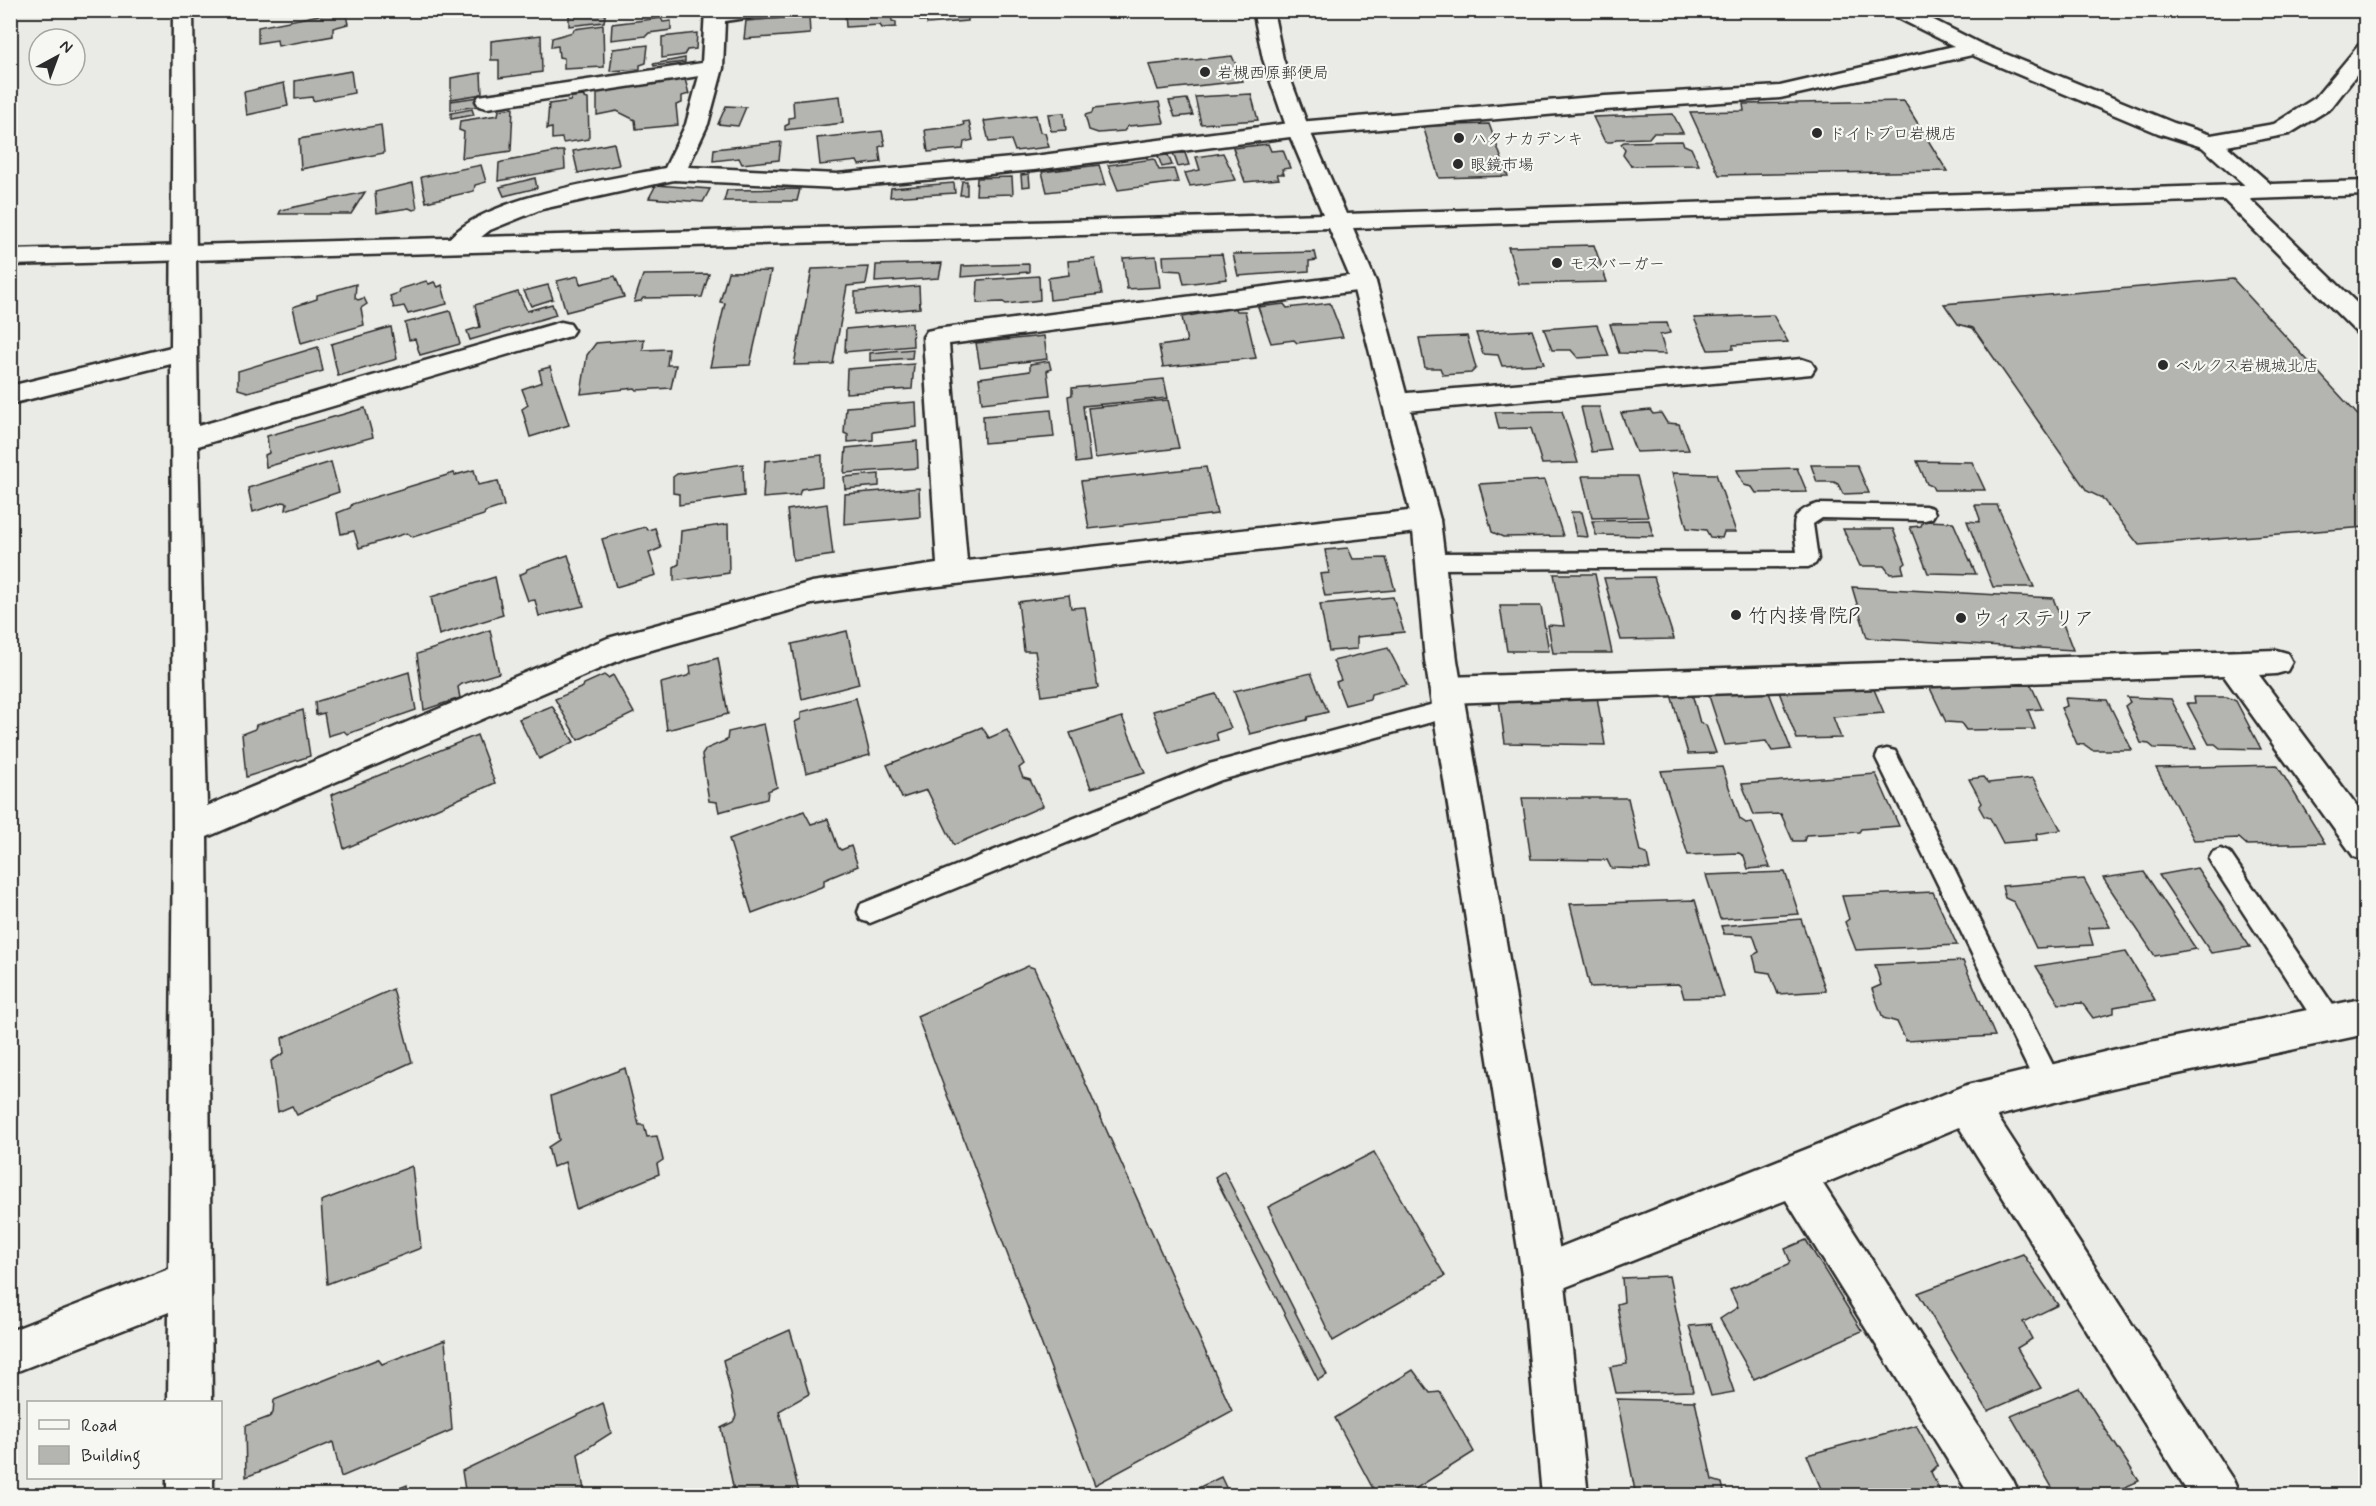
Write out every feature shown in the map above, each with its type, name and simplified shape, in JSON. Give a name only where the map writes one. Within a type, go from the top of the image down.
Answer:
[{"type":"street","points":[[183,10],[185,352],[183,440],[190,829],[190,1401]]},
{"type":"street","points":[[674,174],[697,124],[712,68],[715,13],[768,10]]},
{"type":"street","points":[[1263,10],[1273,59],[1298,129],[1364,282],[1426,520],[1447,699],[1544,1275],[1564,1496]]},
{"type":"street","points":[[1896,10],[1974,48],[2166,128],[2210,142],[2265,191]]},
{"type":"street","points":[[456,245],[482,225],[535,204],[674,174],[837,181],[1034,163],[1298,129],[1605,103],[1780,92],[1974,48]]},
{"type":"street","points":[[2210,142],[2282,129],[2323,103],[2366,49]]},
{"type":"street","points":[[487,101],[712,68]]},
{"type":"street","points":[[10,258],[1339,221],[2366,188]]},
{"type":"street","points":[[2230,192],[2366,327]]},
{"type":"street","points":[[953,573],[936,337],[1364,282]]},
{"type":"street","points":[[183,440],[561,330]]},
{"type":"street","points":[[10,395],[185,352]]},
{"type":"street","points":[[1396,403],[1802,368]]},
{"type":"street","points":[[190,829],[619,646],[813,593],[953,573],[1426,520]]},
{"type":"street","points":[[1447,699],[2276,662]]},
{"type":"street","points":[[2232,663],[2366,846]]},
{"type":"street","points":[[1544,1275],[1794,1176],[1967,1104],[2050,1086],[2121,1067],[2348,1020]]},
{"type":"street","points":[[1967,1104],[2217,1496]]},
{"type":"street","points":[[1794,1176],[1997,1496]]},
{"type":"street","points":[[10,1353],[191,1282]]},
{"type":"street","points":[[190,1479],[190,1496]]},
{"type":"lane","points":[[1430,561],[1808,559],[1803,521],[1818,511],[1925,513]]},
{"type":"lane","points":[[870,912],[1217,771],[1447,699]]},
{"type":"lane","points":[[1887,759],[2050,1086]]},
{"type":"lane","points":[[2221,859],[2348,1020]]},
{"type":"building","points":[[345,10],[348,24],[333,28],[333,36],[278,46],[277,40],[258,43],[258,27]]},
{"type":"building","points":[[569,10],[606,10],[604,22],[569,26]]},
{"type":"building","points":[[890,10],[896,27],[882,28],[880,25],[846,27],[845,12]]},
{"type":"building","points":[[924,10],[971,10],[972,17],[968,18],[968,21],[927,24],[926,21],[920,21],[919,13]]},
{"type":"building","points":[[809,16],[810,34],[744,39],[746,21]]},
{"type":"building","points":[[661,18],[663,22],[671,21],[671,30],[649,33],[646,36],[611,40],[612,24]]},
{"type":"building","points":[[603,25],[604,67],[564,69],[564,58],[559,57],[558,46],[551,47],[552,38],[573,32],[574,29]]},
{"type":"building","points":[[697,33],[696,49],[687,50],[684,55],[662,58],[662,37]]},
{"type":"building","points":[[541,35],[542,72],[499,78],[499,60],[491,60],[491,41]]},
{"type":"building","points":[[648,45],[646,63],[640,65],[640,69],[610,71],[613,49]]},
{"type":"building","points":[[1232,56],[1243,81],[1158,90],[1149,65]]},
{"type":"building","points":[[685,58],[685,62],[654,66],[653,64]]},
{"type":"building","points":[[351,71],[354,93],[313,101],[312,97],[295,99],[295,81]]},
{"type":"building","points":[[481,73],[482,94],[451,99],[451,78]]},
{"type":"building","points":[[685,79],[689,94],[682,96],[682,103],[676,105],[678,125],[636,129],[635,120],[617,111],[597,115],[597,91]]},
{"type":"building","points":[[284,83],[288,106],[247,115],[244,92]]},
{"type":"building","points":[[1251,94],[1258,120],[1201,124],[1195,97]]},
{"type":"building","points":[[584,96],[588,99],[589,139],[563,143],[562,138],[552,139],[552,128],[547,129],[549,104]]},
{"type":"building","points":[[840,96],[843,123],[785,130],[785,126],[789,124],[789,118],[794,117],[793,101]]},
{"type":"building","points":[[478,97],[478,106],[451,110],[451,101]]},
{"type":"building","points":[[1187,99],[1193,115],[1175,117],[1169,101]]},
{"type":"building","points":[[1904,101],[1947,171],[1719,175],[1690,112],[1744,111],[1743,104]]},
{"type":"building","points":[[1159,102],[1164,123],[1128,126],[1124,131],[1098,133],[1089,130],[1085,115],[1092,113],[1093,109]]},
{"type":"building","points":[[726,106],[746,107],[738,126],[718,124]]},
{"type":"building","points":[[513,108],[511,151],[462,158],[464,132],[459,130],[460,121],[498,115],[499,110]]},
{"type":"building","points":[[472,109],[474,115],[451,119],[451,113]]},
{"type":"building","points":[[1064,113],[1066,130],[1051,131],[1048,114]]},
{"type":"building","points":[[1673,114],[1683,133],[1653,133],[1649,138],[1616,139],[1612,142],[1605,142],[1593,117]]},
{"type":"building","points":[[1036,115],[1040,132],[1045,133],[1049,147],[1015,151],[1011,140],[989,142],[984,121]]},
{"type":"building","points":[[969,121],[973,140],[964,142],[963,149],[928,152],[925,130],[961,126],[964,125],[963,122]]},
{"type":"building","points":[[1489,124],[1508,176],[1439,178],[1423,126]]},
{"type":"building","points":[[381,125],[384,153],[301,169],[299,139]]},
{"type":"building","points":[[882,131],[885,145],[879,147],[881,162],[859,165],[857,161],[820,165],[817,138]]},
{"type":"building","points":[[1682,141],[1684,145],[1691,148],[1699,165],[1631,166],[1623,155],[1625,150],[1621,144],[1624,142]]},
{"type":"building","points":[[781,142],[779,160],[742,164],[739,158],[713,161],[714,149]]},
{"type":"building","points":[[614,143],[619,165],[578,173],[573,151]]},
{"type":"building","points":[[1268,144],[1271,151],[1283,150],[1290,168],[1282,169],[1284,174],[1277,174],[1279,179],[1245,182],[1233,148]]},
{"type":"building","points":[[564,151],[565,169],[498,181],[499,163]]},
{"type":"building","points":[[1173,153],[1185,153],[1189,165],[1178,167]]},
{"type":"building","points":[[1223,153],[1236,180],[1190,186],[1185,173],[1200,170],[1196,157]]},
{"type":"building","points":[[1168,155],[1172,165],[1162,167],[1158,156]]},
{"type":"building","points":[[1154,159],[1159,170],[1174,169],[1178,182],[1118,190],[1108,165]]},
{"type":"building","points":[[481,165],[486,182],[475,185],[474,191],[426,202],[421,177]]},
{"type":"building","points":[[1099,165],[1105,185],[1047,192],[1042,172]]},
{"type":"building","points":[[1029,174],[1030,186],[1022,187],[1021,175]]},
{"type":"building","points":[[1012,177],[1013,194],[976,195],[977,178]]},
{"type":"building","points":[[535,178],[537,188],[504,196],[500,187]]},
{"type":"building","points":[[962,181],[967,181],[967,195],[960,195]]},
{"type":"building","points":[[413,183],[417,209],[377,213],[375,192]]},
{"type":"building","points":[[954,183],[955,193],[890,197],[891,188]]},
{"type":"building","points":[[656,185],[710,189],[703,202],[649,198]]},
{"type":"building","points":[[800,189],[797,201],[724,201],[727,190]]},
{"type":"building","points":[[365,192],[351,214],[279,214],[281,210]]},
{"type":"building","points":[[1594,245],[1607,282],[1519,284],[1508,247]]},
{"type":"building","points":[[1315,252],[1317,260],[1309,261],[1309,271],[1238,276],[1233,254]]},
{"type":"building","points":[[1222,254],[1227,279],[1184,284],[1181,271],[1164,270],[1163,256]]},
{"type":"building","points":[[1156,256],[1160,287],[1127,289],[1123,258]]},
{"type":"building","points":[[1095,259],[1102,294],[1050,300],[1048,278],[1069,275],[1068,261]]},
{"type":"building","points":[[942,263],[939,278],[875,282],[876,265]]},
{"type":"building","points":[[1029,264],[1029,272],[961,277],[962,266]]},
{"type":"building","points":[[869,267],[866,284],[847,286],[833,364],[794,365],[812,269]]},
{"type":"building","points":[[771,271],[750,365],[710,367],[725,303],[720,302],[728,272]]},
{"type":"building","points":[[709,274],[702,297],[643,298],[641,301],[634,302],[643,275]]},
{"type":"building","points":[[578,276],[580,284],[615,276],[624,297],[566,312],[557,281]]},
{"type":"building","points":[[1039,276],[1040,300],[1006,304],[1003,302],[977,303],[978,280]]},
{"type":"building","points":[[2233,279],[2366,424],[2366,527],[2139,545],[2102,498],[2087,491],[1973,328],[1958,324],[1944,304]]},
{"type":"building","points":[[426,281],[429,284],[434,282],[438,287],[442,285],[447,304],[408,314],[404,306],[394,308],[390,296],[399,293],[400,289]]},
{"type":"building","points":[[356,284],[355,298],[358,300],[364,298],[367,304],[361,308],[364,325],[301,343],[293,307],[317,299],[317,295]]},
{"type":"building","points":[[548,285],[553,299],[531,306],[524,291]]},
{"type":"building","points":[[919,286],[920,308],[855,314],[855,292]]},
{"type":"building","points":[[518,292],[527,311],[552,304],[556,315],[470,340],[467,331],[480,327],[475,305]]},
{"type":"building","points":[[1330,303],[1343,337],[1297,343],[1294,340],[1271,343],[1258,307],[1284,304],[1287,308]]},
{"type":"building","points":[[1234,308],[1237,311],[1245,311],[1256,358],[1163,367],[1159,346],[1187,342],[1182,317]]},
{"type":"building","points":[[450,311],[460,344],[420,355],[415,339],[409,340],[405,323]]},
{"type":"building","points":[[1773,315],[1788,342],[1733,345],[1733,349],[1711,350],[1708,350],[1694,318]]},
{"type":"building","points":[[912,323],[913,346],[845,352],[846,329]]},
{"type":"building","points":[[1667,323],[1670,333],[1660,335],[1666,354],[1619,353],[1610,324]]},
{"type":"building","points":[[1597,325],[1609,356],[1578,358],[1571,350],[1552,350],[1544,329]]},
{"type":"building","points":[[391,327],[397,359],[338,376],[331,344]]},
{"type":"building","points":[[1532,330],[1544,364],[1502,366],[1498,355],[1483,354],[1476,333]]},
{"type":"building","points":[[1044,336],[1047,359],[980,367],[976,343]]},
{"type":"building","points":[[1467,336],[1476,368],[1471,373],[1443,375],[1440,368],[1425,368],[1419,338]]},
{"type":"building","points":[[644,339],[643,350],[669,349],[667,365],[676,365],[671,388],[637,390],[635,388],[581,394],[587,355],[596,343]]},
{"type":"building","points":[[318,347],[323,371],[248,392],[238,389],[238,371]]},
{"type":"building","points":[[913,349],[912,358],[870,361],[870,353]]},
{"type":"building","points":[[1049,361],[1051,369],[1047,371],[1050,395],[982,403],[979,378],[1030,371],[1030,364]]},
{"type":"building","points":[[914,364],[912,389],[846,393],[847,369]]},
{"type":"building","points":[[550,367],[569,425],[530,437],[522,409],[528,405],[522,389],[542,382],[539,370]]},
{"type":"building","points":[[1164,379],[1168,398],[1083,406],[1090,461],[1076,463],[1068,396],[1072,395],[1072,388]]},
{"type":"building","points":[[1168,400],[1179,448],[1095,458],[1088,408]]},
{"type":"building","points":[[916,402],[917,427],[873,432],[873,440],[848,442],[848,435],[844,433],[846,407]]},
{"type":"building","points":[[1581,407],[1599,407],[1611,450],[1592,452]]},
{"type":"building","points":[[365,408],[373,437],[266,467],[265,455],[269,453],[267,436]]},
{"type":"building","points":[[1051,410],[1054,437],[984,443],[983,416]]},
{"type":"building","points":[[1650,410],[1653,414],[1661,413],[1667,423],[1679,424],[1689,450],[1636,452],[1621,413]]},
{"type":"building","points":[[1562,411],[1578,463],[1542,464],[1531,428],[1499,429],[1495,412]]},
{"type":"building","points":[[917,441],[918,468],[844,473],[846,448]]},
{"type":"building","points":[[822,455],[822,486],[801,489],[799,495],[763,498],[765,461]]},
{"type":"building","points":[[1917,461],[1972,462],[1985,490],[1934,490],[1927,484]]},
{"type":"building","points":[[331,462],[339,492],[286,510],[287,503],[283,502],[253,512],[248,488]]},
{"type":"building","points":[[743,464],[744,496],[679,505],[679,494],[673,493],[673,477],[677,474]]},
{"type":"building","points":[[1811,465],[1857,465],[1869,493],[1843,494],[1838,484],[1834,482],[1817,482]]},
{"type":"building","points":[[1206,467],[1217,514],[1089,529],[1081,481]]},
{"type":"building","points":[[1797,468],[1807,492],[1756,493],[1752,487],[1744,485],[1737,470]]},
{"type":"building","points":[[474,470],[478,485],[498,481],[504,506],[485,512],[484,515],[413,537],[407,533],[359,548],[354,531],[341,534],[337,513],[350,508],[352,504],[454,473],[455,475]]},
{"type":"building","points":[[1672,473],[1716,474],[1736,532],[1724,532],[1722,538],[1710,537],[1706,530],[1687,528]]},
{"type":"building","points":[[879,474],[879,486],[845,489],[844,477]]},
{"type":"building","points":[[1582,476],[1637,476],[1648,517],[1592,518]]},
{"type":"building","points":[[1545,480],[1563,536],[1503,537],[1492,532],[1479,484]]},
{"type":"building","points":[[919,488],[920,517],[844,524],[845,494]]},
{"type":"building","points":[[827,504],[833,555],[793,561],[787,510]]},
{"type":"building","points":[[1975,505],[1997,505],[2034,587],[1993,587],[1967,521],[1979,522]]},
{"type":"building","points":[[1571,512],[1582,512],[1588,537],[1576,536]]},
{"type":"building","points":[[1649,520],[1653,536],[1596,535],[1592,521]]},
{"type":"building","points":[[1923,521],[1953,522],[1976,574],[1928,573],[1910,527],[1921,526]]},
{"type":"building","points":[[728,524],[729,573],[674,581],[674,567],[679,564],[681,531]]},
{"type":"building","points":[[645,527],[648,530],[655,528],[661,548],[649,553],[656,575],[616,587],[602,539]]},
{"type":"building","points":[[1843,529],[1893,529],[1906,563],[1902,566],[1904,573],[1890,574],[1884,566],[1860,566]]},
{"type":"building","points":[[1348,548],[1353,559],[1386,558],[1395,590],[1325,596],[1320,574],[1329,573],[1325,550]]},
{"type":"building","points":[[568,555],[584,606],[539,616],[535,600],[528,601],[519,575],[527,569]]},
{"type":"building","points":[[1554,574],[1595,574],[1612,653],[1553,653],[1548,625],[1564,626]]},
{"type":"building","points":[[495,577],[503,615],[439,635],[431,597]]},
{"type":"building","points":[[1654,577],[1674,639],[1621,640],[1604,578]]},
{"type":"building","name":"ウィステリア","points":[[1852,587],[2053,598],[2073,650],[1867,638]]},
{"type":"building","points":[[1069,595],[1071,608],[1085,607],[1098,688],[1042,696],[1035,651],[1024,651],[1018,602]]},
{"type":"building","points":[[1393,597],[1404,632],[1357,637],[1357,649],[1329,651],[1320,604]]},
{"type":"building","points":[[1500,606],[1541,606],[1549,651],[1507,651]]},
{"type":"building","points":[[490,630],[499,673],[462,684],[458,687],[460,698],[424,710],[417,654]]},
{"type":"building","points":[[847,631],[859,684],[802,699],[792,644]]},
{"type":"building","points":[[1388,648],[1407,685],[1371,694],[1370,699],[1345,705],[1336,682],[1341,680],[1333,661]]},
{"type":"building","points":[[718,658],[728,714],[667,730],[661,683],[687,676],[691,674],[690,666]]},
{"type":"building","points":[[409,672],[416,710],[347,734],[344,731],[328,736],[324,713],[316,715],[315,702]]},
{"type":"building","points":[[1311,673],[1328,712],[1308,717],[1307,720],[1250,734],[1234,691]]},
{"type":"building","points":[[604,675],[608,678],[613,675],[634,713],[578,740],[555,699]]},
{"type":"building","points":[[2031,685],[2042,709],[2028,710],[2035,729],[1966,730],[1961,723],[1946,722],[1929,686]]},
{"type":"building","points":[[1873,687],[1884,713],[1833,717],[1841,738],[1797,739],[1779,692]]},
{"type":"building","points":[[1691,690],[1700,723],[1706,725],[1716,753],[1688,754],[1670,691]]},
{"type":"building","points":[[1768,690],[1791,749],[1772,751],[1766,741],[1725,745],[1708,693]]},
{"type":"building","points":[[1498,693],[1597,697],[1605,745],[1505,743]]},
{"type":"building","points":[[1216,694],[1231,728],[1216,733],[1218,740],[1169,754],[1153,711]]},
{"type":"building","points":[[2127,697],[2171,699],[2196,749],[2154,748],[2149,744],[2141,743],[2125,706],[2130,702]]},
{"type":"building","points":[[2194,697],[2227,697],[2236,701],[2261,749],[2220,748],[2215,744],[2209,744],[2187,703],[2195,703]]},
{"type":"building","points":[[856,698],[870,755],[806,773],[795,722],[801,719],[801,712]]},
{"type":"building","points":[[2065,698],[2107,700],[2132,750],[2092,750],[2085,745],[2077,744],[2061,708],[2067,706]]},
{"type":"building","points":[[552,706],[574,742],[539,759],[519,719]]},
{"type":"building","points":[[303,710],[310,756],[246,777],[242,734],[255,729],[256,725]]},
{"type":"building","points":[[1122,717],[1145,773],[1091,788],[1070,733]]},
{"type":"building","points":[[764,724],[777,787],[768,791],[767,799],[719,812],[717,802],[709,801],[702,755],[706,749],[727,740],[728,732]]},
{"type":"building","points":[[982,727],[989,738],[1007,730],[1024,764],[1019,768],[1023,778],[1030,780],[1043,806],[954,845],[927,790],[902,798],[887,765]]},
{"type":"building","points":[[477,735],[495,783],[344,849],[331,795]]},
{"type":"building","points":[[2277,765],[2325,843],[2247,845],[2239,838],[2194,840],[2156,768]]},
{"type":"building","points":[[1722,767],[1740,819],[1746,823],[1752,822],[1770,867],[1748,869],[1744,856],[1739,853],[1688,855],[1661,771]]},
{"type":"building","points":[[1876,774],[1899,826],[1861,829],[1859,832],[1806,835],[1804,841],[1793,841],[1781,814],[1754,815],[1742,784]]},
{"type":"building","points":[[1983,777],[1988,783],[2033,778],[2061,830],[2036,834],[2037,840],[2003,843],[1990,818],[1984,816],[1979,807],[1982,803],[1969,779]]},
{"type":"building","points":[[1522,798],[1628,798],[1640,852],[1647,854],[1650,869],[1611,868],[1607,860],[1531,859]]},
{"type":"building","points":[[804,811],[811,824],[828,819],[838,847],[841,850],[851,846],[858,866],[824,880],[824,886],[752,913],[729,839]]},
{"type":"building","points":[[2197,868],[2250,947],[2211,953],[2159,875]]},
{"type":"building","points":[[1785,872],[1799,914],[1720,919],[1706,875]]},
{"type":"building","points":[[2144,872],[2196,949],[2155,956],[2103,878]]},
{"type":"building","points":[[2084,879],[2110,927],[2088,928],[2093,945],[2036,948],[2014,902],[2005,898],[2002,886]]},
{"type":"building","points":[[1933,892],[1957,945],[1856,950],[1845,922],[1849,919],[1842,896]]},
{"type":"building","points":[[1695,900],[1724,997],[1684,998],[1678,984],[1590,987],[1570,904]]},
{"type":"building","points":[[1801,919],[1826,991],[1778,994],[1770,973],[1757,971],[1753,955],[1759,952],[1753,935],[1724,934],[1721,926]]},
{"type":"building","points":[[2126,952],[2155,1000],[2114,1007],[2114,1013],[2093,1018],[2082,1003],[2059,1004],[2036,966]]},
{"type":"building","points":[[1963,961],[1995,1036],[1906,1041],[1897,1022],[1883,1018],[1872,989],[1881,985],[1875,965]]},
{"type":"building","points":[[1028,966],[1034,968],[1232,1411],[1095,1485],[917,1016]]},
{"type":"building","points":[[393,989],[412,1062],[297,1115],[292,1106],[278,1112],[271,1061],[284,1053],[282,1038]]},
{"type":"building","points":[[625,1068],[639,1125],[644,1125],[647,1137],[657,1136],[663,1160],[657,1164],[659,1174],[576,1209],[565,1162],[553,1167],[548,1147],[559,1140],[551,1096]]},
{"type":"building","points":[[1374,1152],[1445,1276],[1333,1341],[1268,1207]]},
{"type":"building","points":[[412,1166],[421,1248],[327,1284],[321,1201]]},
{"type":"building","points":[[1224,1171],[1327,1375],[1318,1380],[1215,1177]]},
{"type":"building","points":[[1806,1240],[1862,1331],[1754,1379],[1720,1319],[1738,1307],[1730,1290],[1788,1265],[1790,1261],[1785,1249]]},
{"type":"building","points":[[2023,1254],[2058,1305],[2023,1322],[2032,1339],[2017,1348],[2041,1388],[1988,1411],[1918,1293]]},
{"type":"building","points":[[1669,1276],[1693,1391],[1616,1393],[1610,1367],[1627,1364],[1617,1304],[1624,1302],[1622,1278]]},
{"type":"building","points":[[1711,1324],[1734,1392],[1711,1396],[1689,1326]]},
{"type":"building","points":[[790,1330],[809,1394],[779,1411],[800,1496],[735,1496],[721,1428],[733,1422],[736,1416],[723,1360]]},
{"type":"building","points":[[445,1340],[452,1430],[341,1477],[333,1442],[246,1477],[245,1426],[269,1417],[273,1413],[274,1400],[378,1359],[382,1364]]},
{"type":"building","points":[[1413,1370],[1430,1393],[1440,1392],[1474,1452],[1404,1496],[1377,1496],[1335,1418]]},
{"type":"building","points":[[2079,1388],[2139,1481],[2105,1496],[2057,1496],[2011,1416]]},
{"type":"building","points":[[1617,1399],[1695,1401],[1712,1480],[1722,1483],[1725,1496],[1636,1496]]},
{"type":"building","points":[[603,1403],[611,1433],[578,1454],[585,1496],[466,1496],[462,1471]]},
{"type":"building","points":[[1916,1425],[1938,1465],[1931,1472],[1942,1496],[1824,1496],[1807,1455]]},
{"type":"building","points":[[1221,1477],[1230,1496],[1181,1496]]},
{"type":"building","points":[[407,1485],[408,1496],[380,1496]]},
{"type":"place","name":"岩槻西原郵便局","points":[[1205,72]]},
{"type":"place","name":"ドイトプロ岩槻店","points":[[1817,133]]},
{"type":"place","name":"ハタナカデンキ","points":[[1459,138]]},
{"type":"place","name":"眼鏡市場","points":[[1458,164]]},
{"type":"place","name":"モスバーガー","points":[[1557,263]]},
{"type":"place","name":"ベルクス岩槻城北店","points":[[2163,365]]},
{"type":"place","name":"竹内接骨院P","points":[[1736,615]]},
{"type":"place","name":"ウィステリア","points":[[1961,618]]}]
